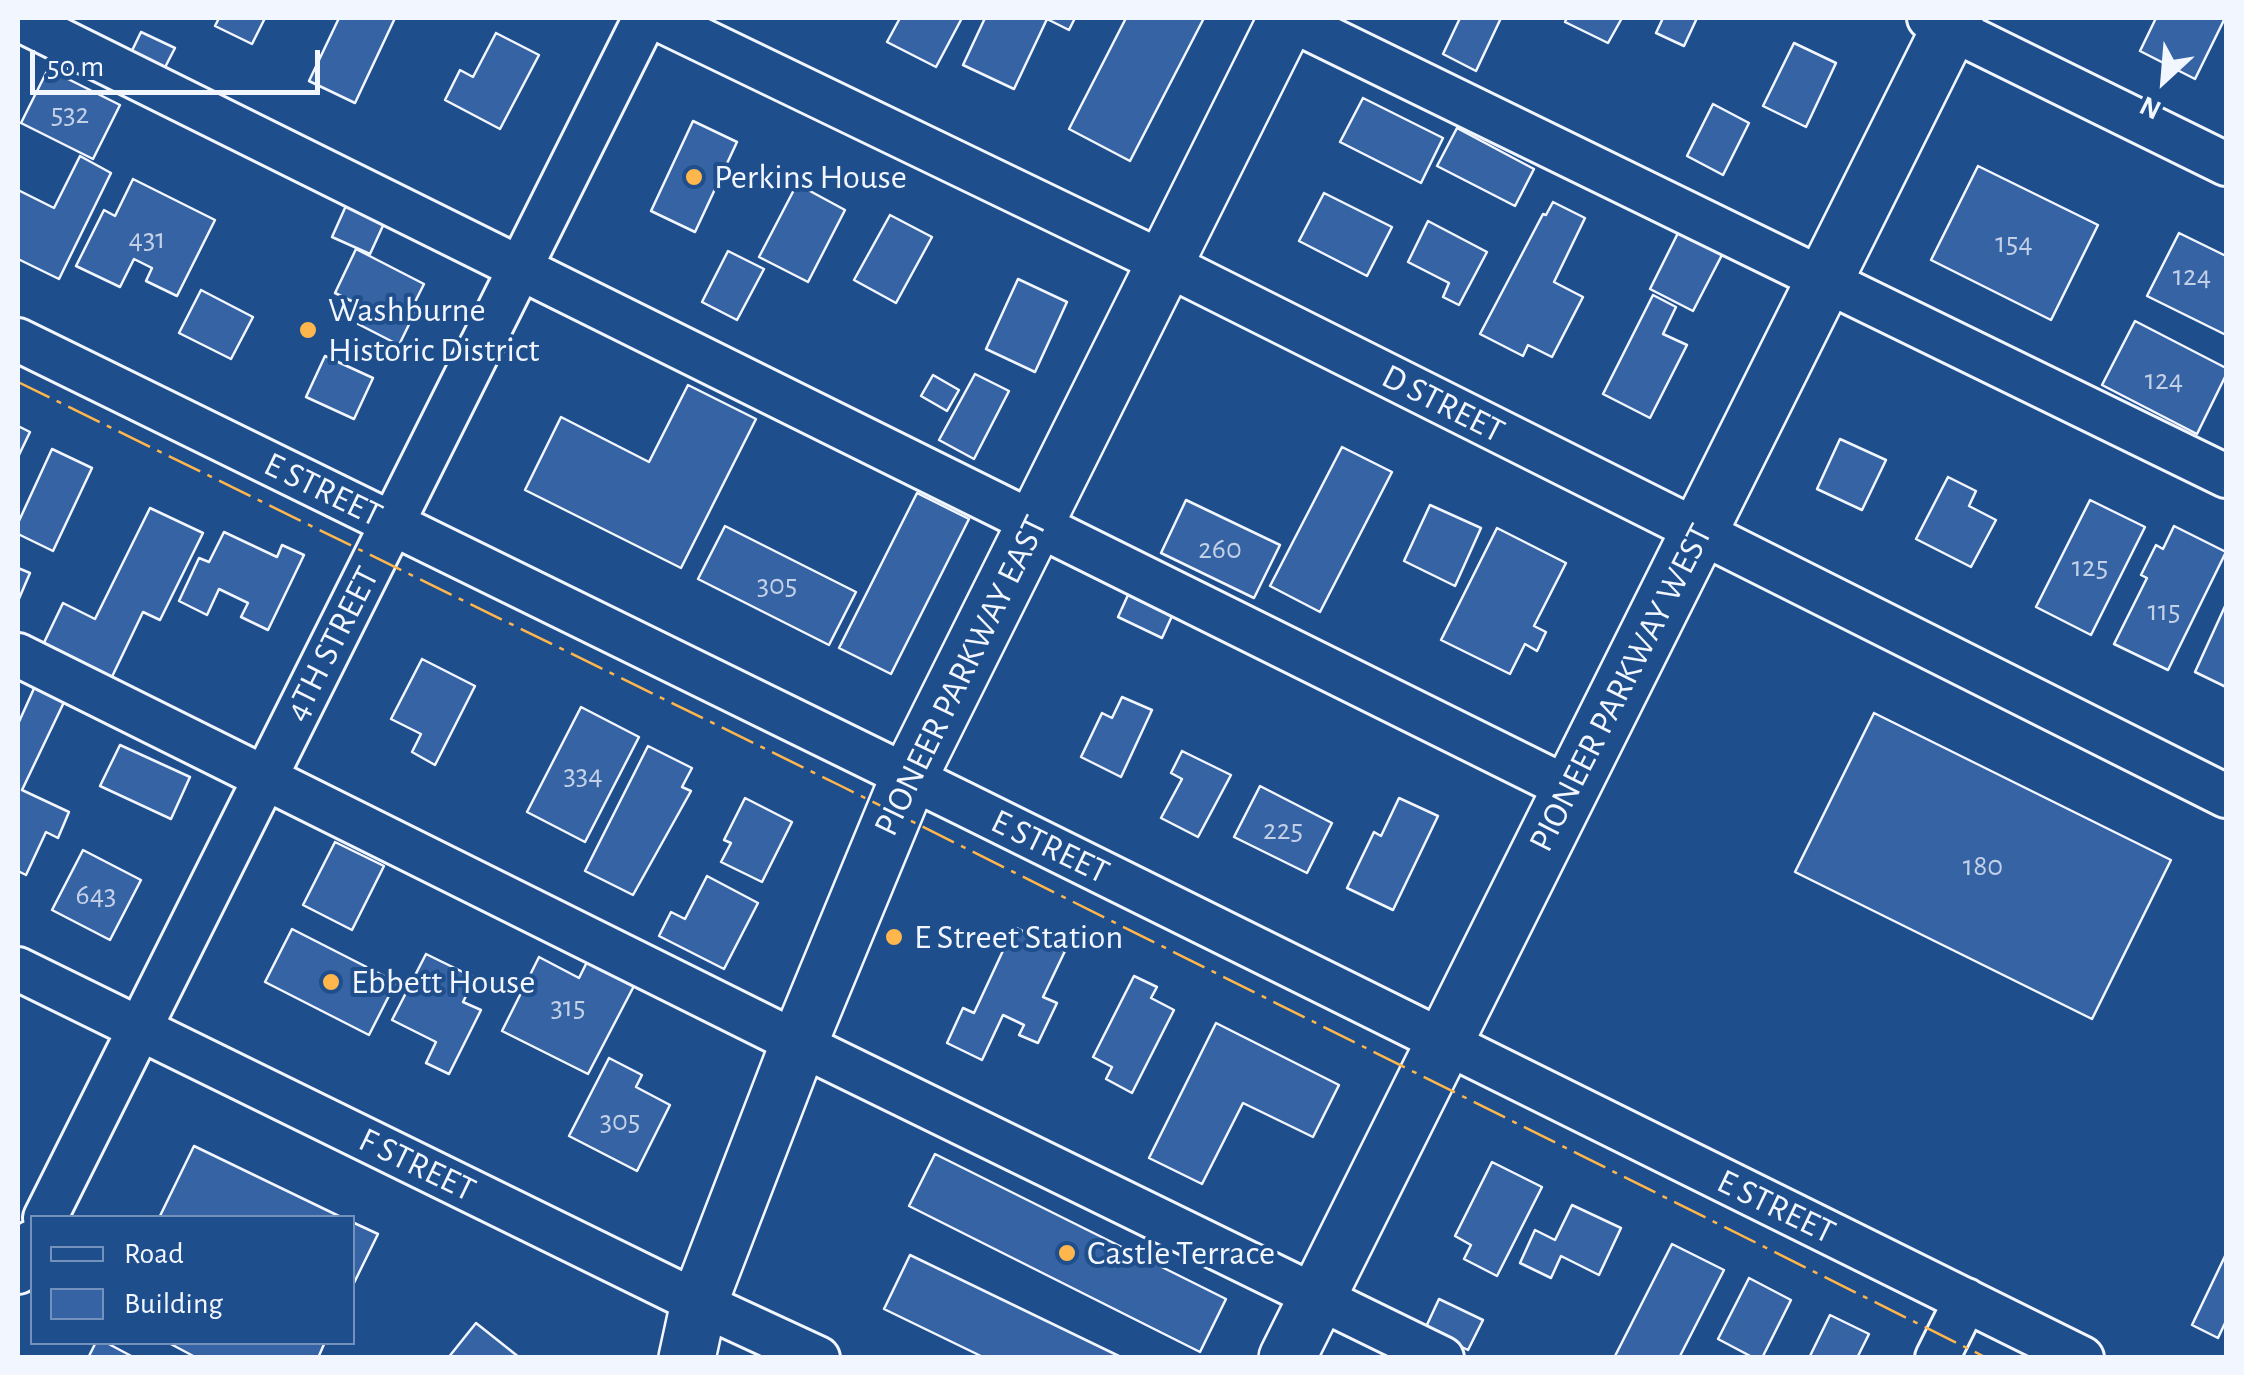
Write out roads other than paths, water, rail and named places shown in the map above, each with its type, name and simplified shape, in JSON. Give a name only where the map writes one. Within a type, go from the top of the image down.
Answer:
[{"type":"main road","name":"PIONEER PARKWAY EAST","points":[[687,1358],[699,1303],[799,1043],[909,777],[1287,18]]},
{"type":"main road","name":"PIONEER PARKWAY WEST","points":[[1287,1358],[1827,279],[1944,21]]},
{"type":"street","name":"4TH STREET","points":[[47,1215],[645,18]]},
{"type":"street","name":"D STREET","points":[[656,18],[1164,263],[2226,796]]},
{"type":"street","points":[[1287,18],[2226,476]]},
{"type":"street","points":[[18,19],[1570,789]]},
{"type":"street","points":[[1944,21],[2226,164]]},
{"type":"street","name":"E STREET","points":[[18,340],[2082,1358]]},
{"type":"street","points":[[18,655],[1442,1358]]},
{"type":"street","name":"F STREET","points":[[18,970],[818,1358]]},
{"type":"street","points":[[18,1272],[30,1246]]},
{"type":"street","points":[[1937,1358],[1966,1300]]},
{"type":"place","name":"Perkins House","points":[[694,177]]},
{"type":"place","name":"Washburne Historic District","points":[[308,330]]},
{"type":"place","name":"E Street Station","points":[[894,937]]},
{"type":"place","name":"Ebbett House","points":[[331,982]]},
{"type":"place","name":"Castle Terrace","points":[[1067,1253]]}]
